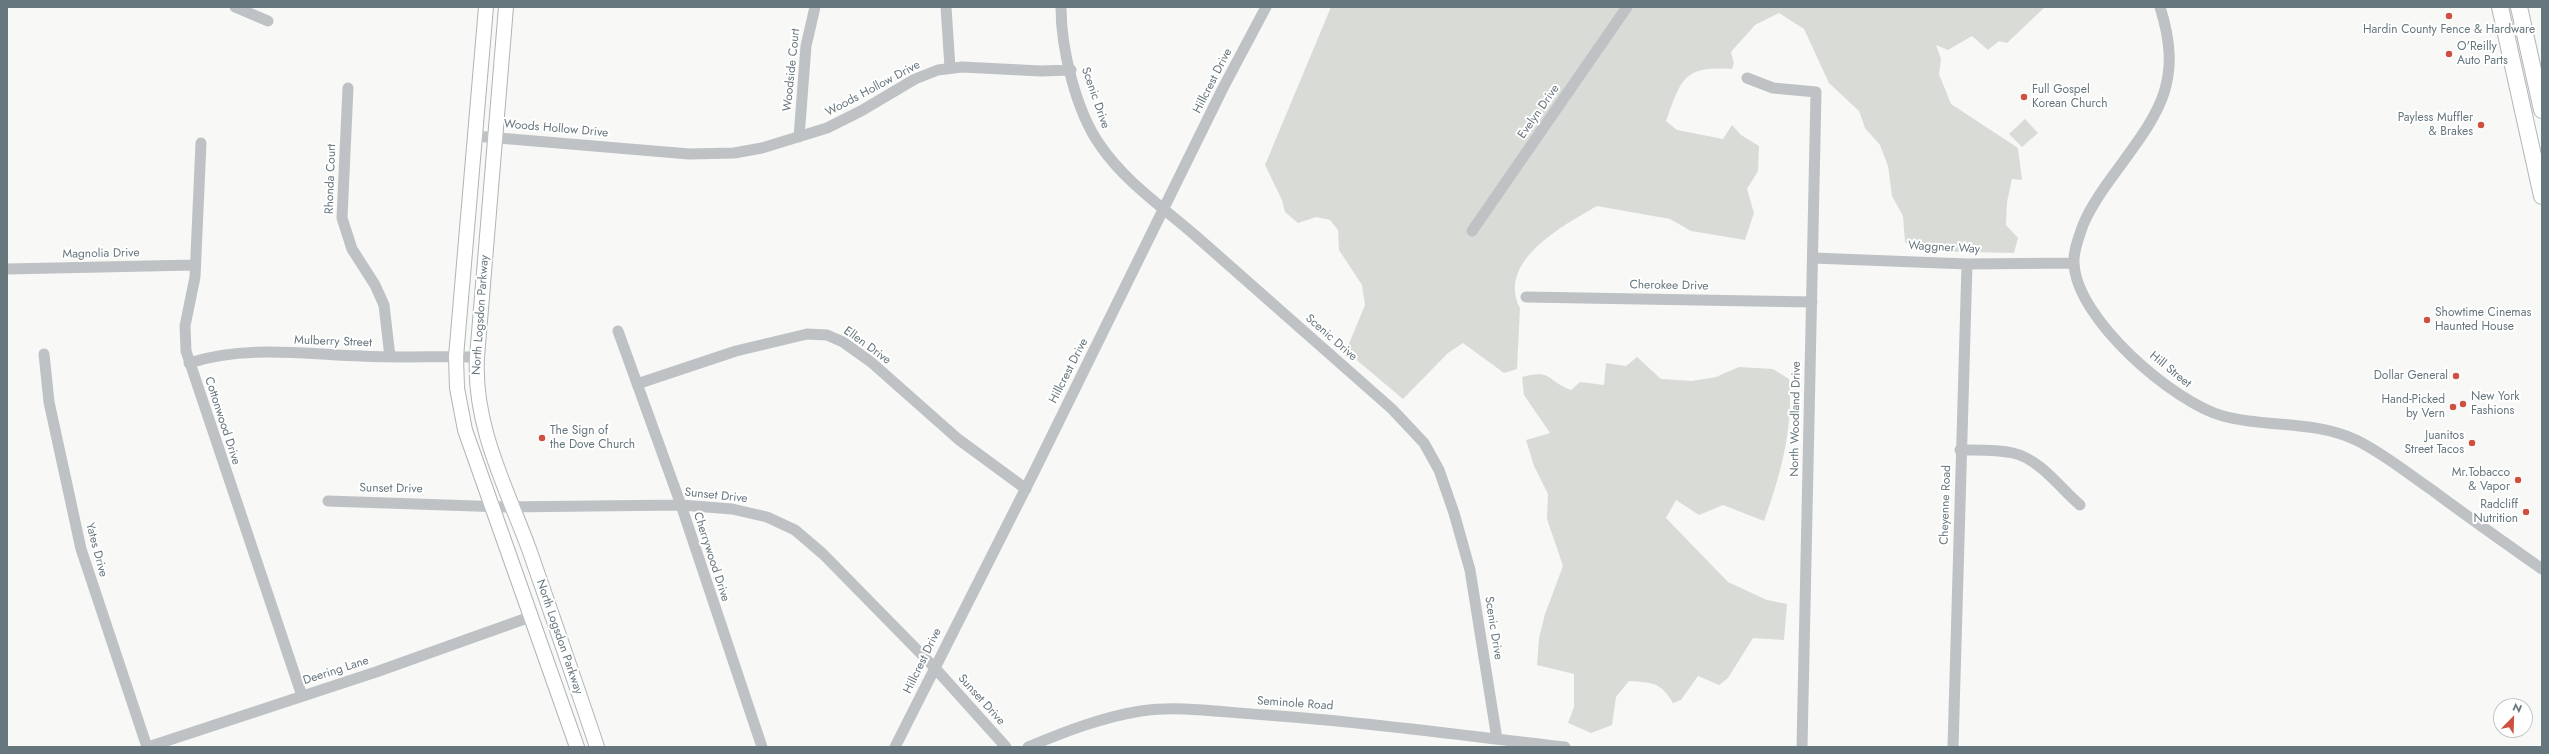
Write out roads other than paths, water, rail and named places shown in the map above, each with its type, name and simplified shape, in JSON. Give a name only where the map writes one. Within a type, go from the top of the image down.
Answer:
[{"type":"highway","points":[[2500,7],[2542,196]]},
{"type":"highway","points":[[2519,7],[2542,110]]},
{"type":"main road","name":"North Logsdon Parkway","points":[[486,7],[456,357],[457,388],[461,416],[576,747]]},
{"type":"main road","name":"North Logsdon Parkway","points":[[506,7],[477,357],[477,390],[480,411],[492,453],[597,747]]},
{"type":"street","points":[[235,7],[268,21]]},
{"type":"street","name":"Woodside Court","points":[[800,137],[806,46],[815,7]]},
{"type":"street","points":[[946,7],[950,68]]},
{"type":"street","name":"Scenic Drive","points":[[1061,7],[1063,33],[1071,70],[1088,125],[1100,146],[1164,210],[1392,409],[1424,443],[1438,470],[1464,548],[1477,612],[1497,739]]},
{"type":"street","name":"Hillcrest Drive","points":[[895,747],[934,667],[1026,489],[1266,7]]},
{"type":"street","name":"Evelyn Drive","points":[[1472,231],[1627,7]]},
{"type":"street","name":"Hill Street","points":[[2160,7],[2166,24],[2170,60],[2164,97],[2147,128],[2096,199],[2078,240],[2074,263],[2083,294],[2104,327],[2161,381],[2193,404],[2225,416],[2258,422],[2307,426],[2340,434],[2356,440],[2387,459],[2542,569]]},
{"type":"street","name":"Woods Hollow Drive","points":[[475,136],[495,136],[711,155],[762,148],[800,137],[838,123],[915,79],[950,68],[1071,70]]},
{"type":"street","name":"North Woodland Drive","points":[[1747,78],[1773,88],[1816,92],[1802,747]]},
{"type":"street","name":"Rhonda Court","points":[[348,88],[341,207],[342,218],[352,249],[375,285],[384,305],[390,357]]},
{"type":"street","name":"Cottonwood Drive","points":[[201,143],[195,265],[184,339],[189,363],[302,696]]},
{"type":"street","name":"Waggner Way","points":[[1813,258],[1967,264],[2074,263]]},
{"type":"street","name":"Cheyenne Road","points":[[1953,747],[1960,450],[1967,264]]},
{"type":"street","name":"Magnolia Drive","points":[[7,269],[195,265]]},
{"type":"street","name":"Cherokee Drive","points":[[1526,297],[1812,302]]},
{"type":"street","name":"Cherrywood Drive","points":[[618,331],[680,505],[762,747]]},
{"type":"street","name":"Ellen Drive","points":[[637,384],[736,351],[807,334],[827,335],[843,342],[870,362],[958,439],[1026,489]]},
{"type":"street","name":"Mulberry Street","points":[[189,363],[207,357],[238,352],[390,357],[477,357]]},
{"type":"street","name":"Yates Drive","points":[[44,354],[49,402],[81,549],[147,747]]},
{"type":"street","points":[[1960,450],[2003,451],[2023,456],[2040,467],[2080,505]]},
{"type":"street","name":"Sunset Drive","points":[[328,501],[492,507],[680,505],[749,512],[795,530],[823,554],[934,667],[1006,747]]},
{"type":"street","name":"Deering Lane","points":[[147,747],[302,696],[530,616]]},
{"type":"street","name":"Seminole Road","points":[[1028,747],[1076,729],[1122,716],[1139,712],[1174,709],[1331,719],[1463,737],[1497,739],[1565,747]]},
{"type":"place","name":"Hardin County Fence & Hardware","points":[[2449,16]]},
{"type":"place","name":"O'Reilly Auto Parts","points":[[2449,54]]},
{"type":"place","name":"Full Gospel Korean Church","points":[[2024,97]]},
{"type":"place","name":"Payless Muffler & Brakes","points":[[2481,125]]},
{"type":"place","name":"Showtime Cinemas Haunted House","points":[[2427,320]]},
{"type":"place","name":"Dollar General","points":[[2456,376]]},
{"type":"place","name":"New York Fashions","points":[[2463,404]]},
{"type":"place","name":"Hand-Picked by Vern","points":[[2453,407]]},
{"type":"place","name":"The Sign of the Dove Church","points":[[542,438]]},
{"type":"place","name":"Juanitos Street Tacos","points":[[2472,443]]},
{"type":"place","name":"Mr.Tobacco & Vapor","points":[[2518,480]]},
{"type":"place","name":"Radcliff Nutrition","points":[[2526,512]]}]
